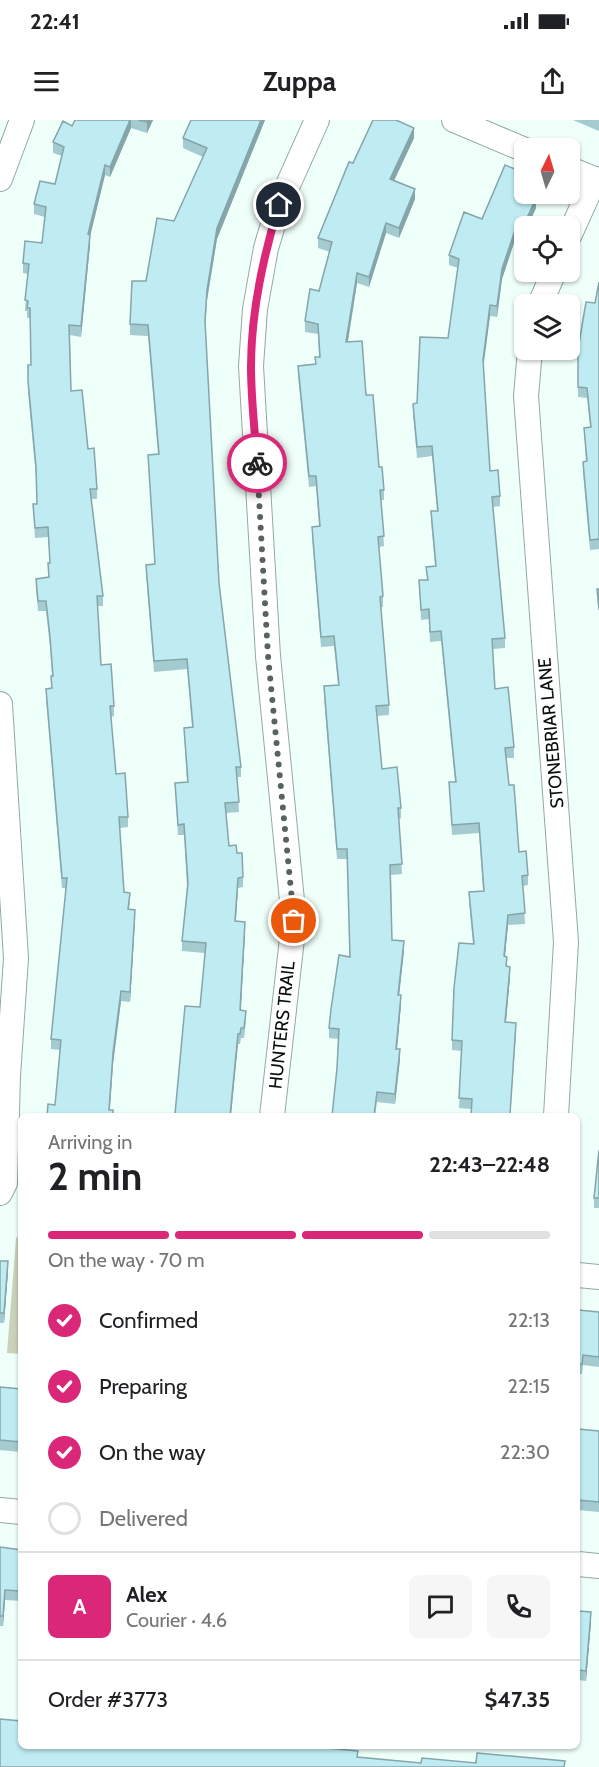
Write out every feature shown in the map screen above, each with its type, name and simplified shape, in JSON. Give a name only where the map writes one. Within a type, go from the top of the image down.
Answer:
[{"type":"street","points":[[0,179],[22,120]]},
{"type":"street","name":"HUNTERS TRAIL","points":[[272,1113],[294,921],[268,656],[251,366],[255,309],[266,248],[279,205],[317,120]]},
{"type":"street","points":[[454,120],[514,145]]},
{"type":"street","points":[[579,216],[597,180],[580,173]]},
{"type":"street","name":"STONEBRIAR LANE","points":[[529,360],[526,396],[566,942],[556,1113]]},
{"type":"street","points":[[0,704],[16,958],[8,1076],[5,1184],[0,1193]]},
{"type":"street","points":[[580,1275],[599,1277]]},
{"type":"street","points":[[0,1510],[18,1512]]},
{"type":"street","points":[[580,1564],[599,1566]]},
{"type":"green space","points":[[18,1235],[18,1354],[7,1353]]},
{"type":"building","points":[[75,120],[130,120],[110,167],[105,165],[88,234],[90,235],[81,326],[69,325],[71,391],[82,390],[88,449],[94,448],[97,489],[90,489],[103,596],[97,596],[101,665],[111,664],[114,706],[110,706],[116,774],[125,773],[128,817],[119,817],[124,892],[130,893],[128,909],[135,910],[130,992],[121,991],[113,1053],[109,1110],[113,1110],[113,1113],[47,1113],[48,1104],[55,1105],[61,1040],[51,1039],[67,878],[62,878],[46,689],[52,688],[51,676],[53,676],[50,637],[46,601],[38,601],[36,579],[49,577],[48,563],[50,563],[48,527],[35,528],[33,504],[37,504],[36,467],[28,381],[28,365],[31,365],[30,308],[27,308],[28,301],[25,300],[29,264],[23,263],[25,241],[42,243],[46,207],[34,204],[40,181],[55,184],[64,147],[53,142],[63,121],[72,126]]},
{"type":"building","points":[[191,120],[261,120],[217,228],[207,290],[205,321],[219,583],[241,767],[236,767],[239,802],[225,803],[229,846],[236,845],[237,853],[242,853],[243,877],[238,878],[235,921],[245,922],[240,1010],[246,1011],[244,1028],[241,1028],[238,1034],[230,1113],[175,1113],[185,1006],[200,1007],[206,943],[182,941],[188,883],[184,824],[178,825],[175,783],[188,782],[184,728],[193,727],[187,659],[154,661],[146,565],[155,564],[148,455],[159,454],[148,325],[130,324],[132,281],[146,281],[157,218],[174,221],[207,148],[183,138]]},
{"type":"building","points":[[373,120],[396,120],[414,128],[390,179],[415,189],[399,228],[386,223],[369,277],[357,273],[346,342],[362,341],[366,395],[373,395],[379,467],[382,467],[384,490],[380,490],[384,536],[378,537],[383,596],[380,597],[389,705],[376,706],[382,769],[397,767],[401,808],[398,808],[402,864],[390,865],[392,940],[404,941],[398,995],[401,995],[396,1049],[400,1049],[395,1094],[377,1092],[374,1113],[332,1113],[339,1029],[329,1028],[331,1009],[339,955],[350,957],[347,849],[337,849],[324,686],[339,685],[334,636],[321,637],[312,527],[320,526],[316,476],[309,476],[298,366],[316,364],[315,357],[320,357],[318,324],[305,321],[310,289],[319,291],[332,242],[318,238],[349,162],[353,163]]},
{"type":"building","points":[[505,165],[514,169],[514,204],[533,204],[528,216],[514,216],[514,233],[502,269],[497,306],[490,305],[483,360],[490,471],[498,470],[500,496],[492,497],[505,638],[492,639],[495,689],[508,687],[514,747],[505,748],[509,785],[514,785],[519,852],[526,851],[528,875],[522,876],[525,913],[508,915],[504,956],[507,957],[506,966],[510,967],[505,1022],[516,1023],[510,1113],[471,1113],[472,1099],[459,1098],[462,1041],[452,1040],[454,988],[459,943],[474,944],[469,892],[484,891],[479,823],[452,825],[449,782],[456,782],[441,631],[430,632],[429,609],[421,610],[419,580],[428,580],[426,567],[436,566],[431,511],[438,511],[432,446],[417,447],[413,404],[417,403],[420,337],[448,338],[459,259],[449,255],[464,212],[482,219]]},
{"type":"building","points":[[599,282],[599,539],[590,540],[583,462],[587,461],[584,428],[591,427],[587,388],[578,387],[578,360],[580,360],[580,337],[586,302],[595,303]]},
{"type":"building","points":[[599,1150],[599,1198],[594,1198]]},
{"type":"building","points":[[0,1261],[8,1261],[4,1313],[0,1313]]},
{"type":"building","points":[[580,1310],[599,1312],[599,1357],[583,1355],[582,1364],[580,1364]]},
{"type":"building","points":[[0,1387],[18,1389],[18,1442],[0,1440]]},
{"type":"building","points":[[580,1429],[599,1431],[599,1502],[580,1500]]},
{"type":"building","points":[[0,1547],[18,1550],[18,1591],[5,1590],[3,1616],[0,1616]]},
{"type":"building","points":[[580,1611],[591,1612],[586,1671],[580,1670]]},
{"type":"building","points":[[0,1719],[18,1721],[18,1749],[338,1749],[358,1751],[357,1757],[421,1763],[422,1758],[476,1763],[477,1753],[565,1761],[564,1767],[0,1767]]},
{"type":"way so far","points":[[257,463],[268,656],[294,921]]},
{"type":"route","points":[[257,463],[251,366],[255,309],[266,248],[279,205]]}]
